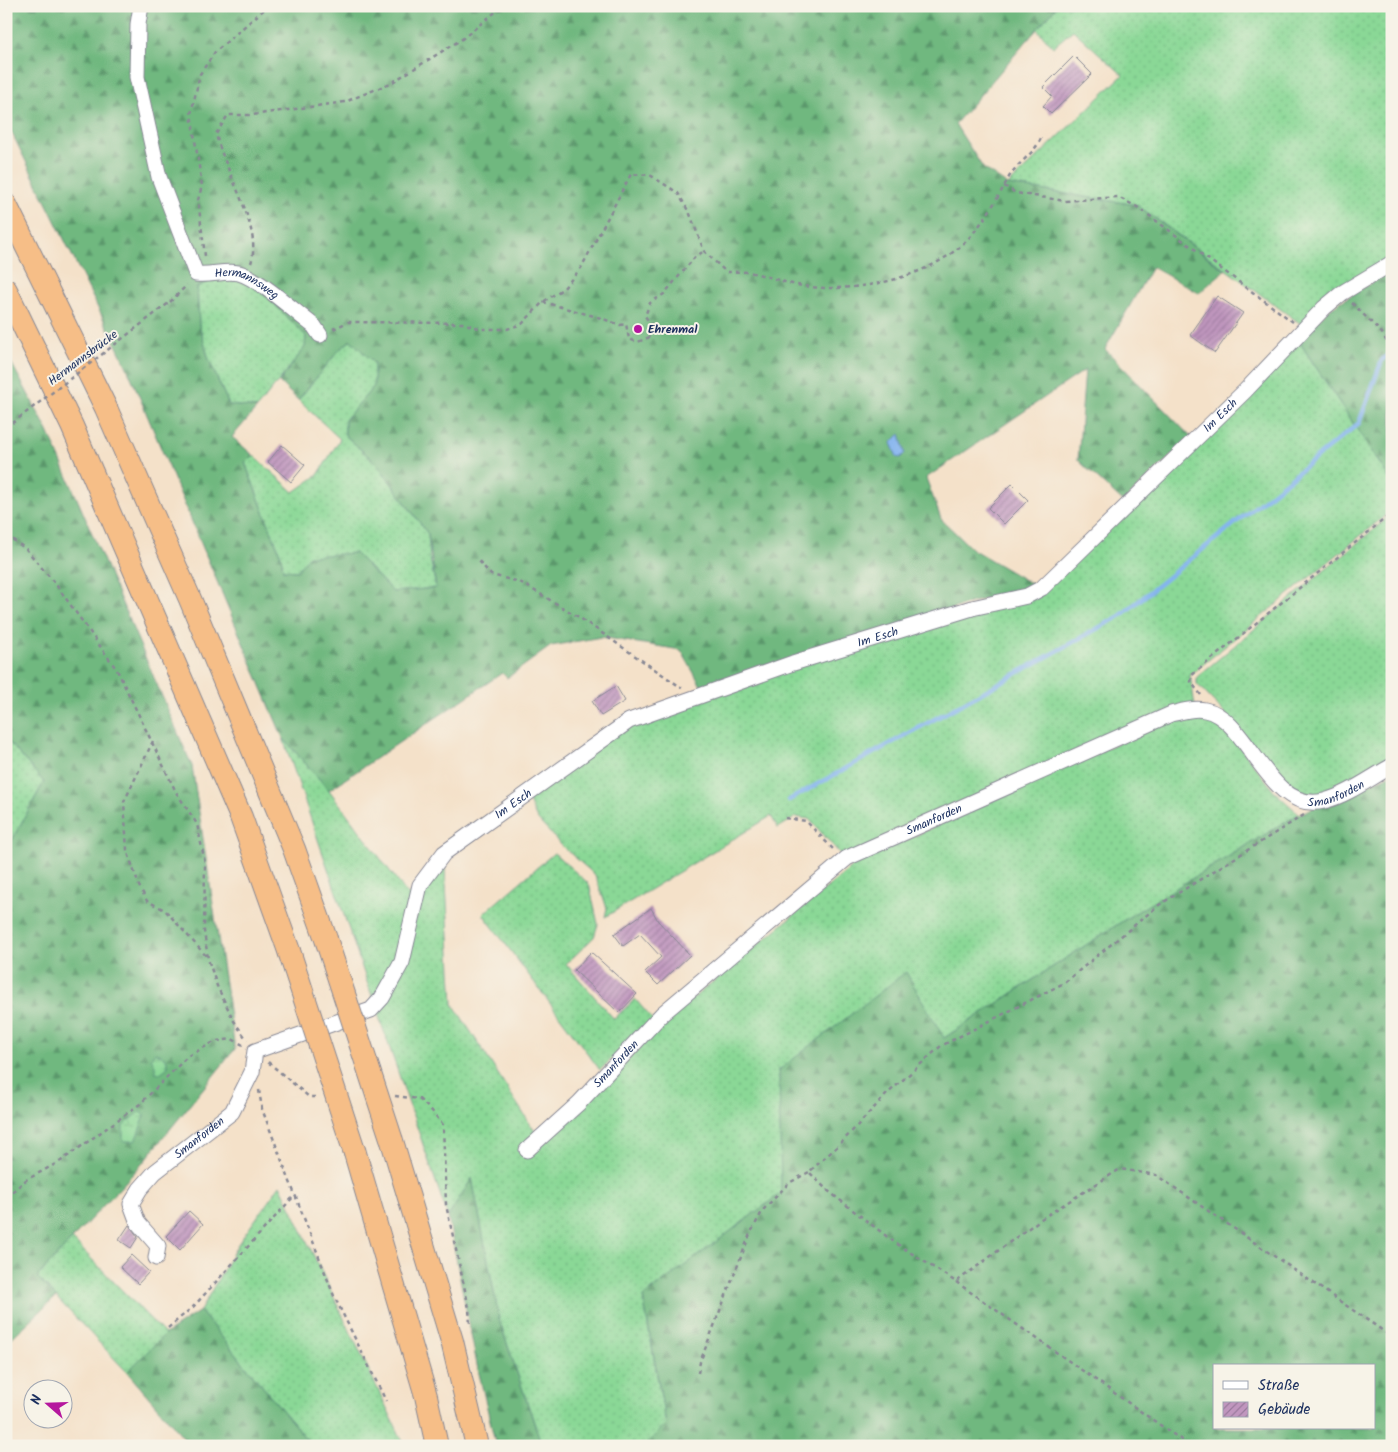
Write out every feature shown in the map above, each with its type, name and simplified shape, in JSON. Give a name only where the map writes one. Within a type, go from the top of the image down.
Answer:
[{"type":"highway","points":[[6,205],[106,408],[190,599],[294,848],[392,1141],[452,1341],[476,1446]]},
{"type":"highway","points":[[6,290],[72,426],[241,818],[289,951],[355,1153],[426,1396],[437,1446]]},
{"type":"street","points":[[141,6],[138,24],[137,78],[160,177],[196,274]]},
{"type":"street","name":"Im Esch","points":[[254,1051],[371,1010],[382,998],[402,962],[420,885],[444,853],[629,721],[794,663],[972,608],[1027,596],[1042,588],[1245,391],[1303,330],[1342,293],[1392,263]]},
{"type":"street","name":"Hermannsweg","points":[[196,274],[231,272],[246,276],[314,326],[320,335]]},
{"type":"street","name":"Smanforden","points":[[526,1150],[580,1103],[662,1014],[843,861],[1172,714],[1190,710],[1207,710],[1219,716],[1232,728],[1275,783],[1291,796],[1306,802],[1322,802],[1339,796],[1392,766]]},
{"type":"street","name":"Smanforden","points":[[156,1258],[158,1246],[138,1223],[131,1204],[140,1189],[155,1172],[232,1112],[252,1072],[254,1051]]},
{"type":"path","points":[[196,274],[204,263],[205,251],[198,200],[202,186],[191,114],[200,74],[215,52],[268,6]]},
{"type":"path","points":[[246,276],[253,256],[253,237],[238,192],[220,155],[216,134],[228,115],[252,115],[345,102],[391,83],[462,39],[503,6]]},
{"type":"path","points":[[320,335],[348,322],[462,323],[482,329],[507,329],[522,324],[543,302],[564,288],[581,268],[631,174],[650,174],[678,193],[690,214],[704,251],[726,272],[751,272],[798,286],[852,288],[889,282],[931,266],[964,242],[997,202],[1009,177],[1036,149],[1041,138]]},
{"type":"path","points":[[1004,186],[1016,193],[1065,200],[1118,197],[1139,208],[1303,330]]},
{"type":"path","points":[[543,302],[620,325],[626,324],[629,340],[638,342],[652,336],[651,324],[645,316],[650,303],[664,294],[694,257],[704,251]]},
{"type":"path","name":"Hermannsweg","points":[[170,302],[196,274]]},
{"type":"path","points":[[1342,293],[1382,333],[1391,350]]},
{"type":"path","name":"Hermannsbrücke","points":[[6,428],[170,302]]},
{"type":"path","points":[[1207,710],[1206,701],[1191,682],[1192,675],[1392,512]]},
{"type":"path","points":[[6,535],[26,549],[57,586],[117,670],[176,792],[198,824],[205,863],[204,931],[208,959],[216,986],[234,1021],[254,1051]]},
{"type":"path","points":[[479,561],[491,575],[520,582],[577,616],[695,698]]},
{"type":"path","points":[[153,741],[124,802],[127,850],[139,886],[147,901],[164,910],[208,959]]},
{"type":"path","points":[[698,1373],[700,1362],[750,1234],[763,1210],[789,1184],[809,1172],[840,1145],[887,1094],[941,1046],[1064,983],[1159,905],[1309,812],[1306,802]]},
{"type":"path","points":[[785,818],[806,821],[827,841],[843,861]]},
{"type":"path","points":[[6,1197],[26,1180],[61,1161],[140,1104],[188,1056],[216,1041],[232,1039],[254,1051]]},
{"type":"path","points":[[258,1084],[262,1109],[334,1296],[386,1401]]},
{"type":"path","points":[[956,1282],[1041,1219],[1120,1169],[1156,1175],[1392,1337]]},
{"type":"path","points":[[809,1172],[827,1190],[894,1242],[956,1282],[1190,1446]]},
{"type":"path","points":[[168,1328],[194,1306],[295,1195]]},
{"type":"green space","points":[[6,6],[1057,6],[955,124],[983,168],[1008,185],[1137,205],[1225,270],[1199,293],[1152,267],[1105,349],[1191,437],[1123,502],[1078,460],[1085,370],[926,478],[941,519],[972,549],[1035,586],[973,602],[704,691],[681,650],[601,637],[551,646],[507,678],[502,673],[329,790],[283,738],[126,365],[6,121]],"holes":[[[222,276],[243,279],[269,299],[306,336],[305,347],[279,382],[298,400],[339,350],[351,340],[374,363],[374,386],[345,420],[345,435],[378,465],[428,534],[436,588],[393,592],[355,553],[309,556],[297,571],[283,570],[281,556],[245,463],[254,456],[232,437],[257,408],[229,405],[209,360],[199,325],[197,287]]]},
{"type":"green space","points":[[1057,6],[1392,6],[1392,262],[1301,324],[1137,205],[1008,185],[1123,75],[1073,30],[1053,47],[1037,29]]},
{"type":"green space","points":[[1392,270],[1392,482],[1298,340],[1329,309]]},
{"type":"green space","points":[[222,276],[243,279],[269,299],[306,336],[306,347],[257,408],[229,405],[209,360],[199,325],[197,287]]},
{"type":"green space","points":[[351,340],[374,363],[375,386],[345,420],[345,435],[378,465],[428,534],[430,558],[436,588],[393,592],[355,553],[297,571],[283,570],[281,556],[245,463],[254,456],[294,492],[318,475],[340,439],[298,400],[339,350]]},
{"type":"green space","points":[[1298,340],[1392,482],[1392,510],[1190,675],[1195,706],[843,857],[809,819],[796,817],[778,828],[771,816],[605,917],[607,908],[595,875],[563,847],[537,819],[527,797],[629,723],[793,666],[1027,599]]},
{"type":"green space","points":[[6,353],[48,431],[192,766],[235,1049],[142,1164],[37,1277],[56,1297],[6,1343],[6,851],[44,782],[6,739]]},
{"type":"green space","points":[[1392,514],[1392,760],[1330,796],[1302,793],[1291,787],[1276,773],[1233,722],[1197,684],[1197,677]]},
{"type":"green space","points":[[1177,716],[1199,716],[1216,721],[1229,733],[1275,792],[1299,814],[1135,913],[944,1038],[779,1069],[782,1193],[643,1297],[666,1425],[644,1446],[542,1446],[500,1323],[472,1179],[448,1217],[283,738],[329,790],[408,895],[445,868],[453,1004],[543,1144],[669,1018],[858,862]]},
{"type":"green space","points":[[6,739],[44,782],[6,851]]},
{"type":"green space","points":[[1392,774],[1392,1446],[644,1446],[666,1424],[643,1297],[781,1193],[779,1070],[906,972],[944,1038],[1135,913],[1299,814]]},
{"type":"green space","points":[[554,853],[589,884],[598,924],[594,937],[566,964],[614,1019],[635,999],[653,1020],[600,1070],[483,914]]},
{"type":"green space","points":[[155,1052],[166,1058],[168,1067],[160,1073],[155,1072],[155,1065],[151,1058]]},
{"type":"green space","points":[[140,1112],[145,1116],[135,1141],[123,1141],[123,1126]]},
{"type":"green space","points":[[472,1178],[500,1323],[542,1446],[496,1446],[477,1365],[448,1217]]},
{"type":"green space","points":[[280,1185],[405,1446],[312,1446],[200,1311],[238,1244]]},
{"type":"green space","points":[[72,1239],[165,1334],[127,1372],[37,1277]]},
{"type":"green space","points":[[200,1311],[312,1446],[191,1446],[127,1372],[165,1334]]},
{"type":"water","points":[[900,434],[905,453],[900,458],[897,457],[891,443]]},
{"type":"building","points":[[1074,56],[1092,74],[1051,114],[1043,106],[1052,96],[1043,87]]},
{"type":"building","points":[[1217,296],[1243,313],[1215,353],[1190,335]]},
{"type":"building","points":[[282,445],[305,465],[291,482],[268,462]]},
{"type":"building","points":[[1012,484],[1028,500],[1004,524],[988,508]]},
{"type":"building","points":[[616,686],[625,701],[601,716],[592,701]]},
{"type":"building","points":[[651,908],[658,921],[690,955],[658,985],[645,972],[661,957],[640,934],[623,946],[614,934]]},
{"type":"building","points":[[591,952],[637,994],[619,1013],[574,970]]},
{"type":"building","points":[[189,1211],[203,1224],[180,1250],[166,1236]]},
{"type":"building","points":[[129,1225],[138,1237],[131,1248],[119,1240]]},
{"type":"building","points":[[131,1255],[149,1272],[138,1284],[120,1267]]},
{"type":"waterway","points":[[789,800],[1120,616],[1359,423],[1382,360],[1392,352]]},
{"type":"place","name":"Ehrenmal","points":[[638,329]]}]
